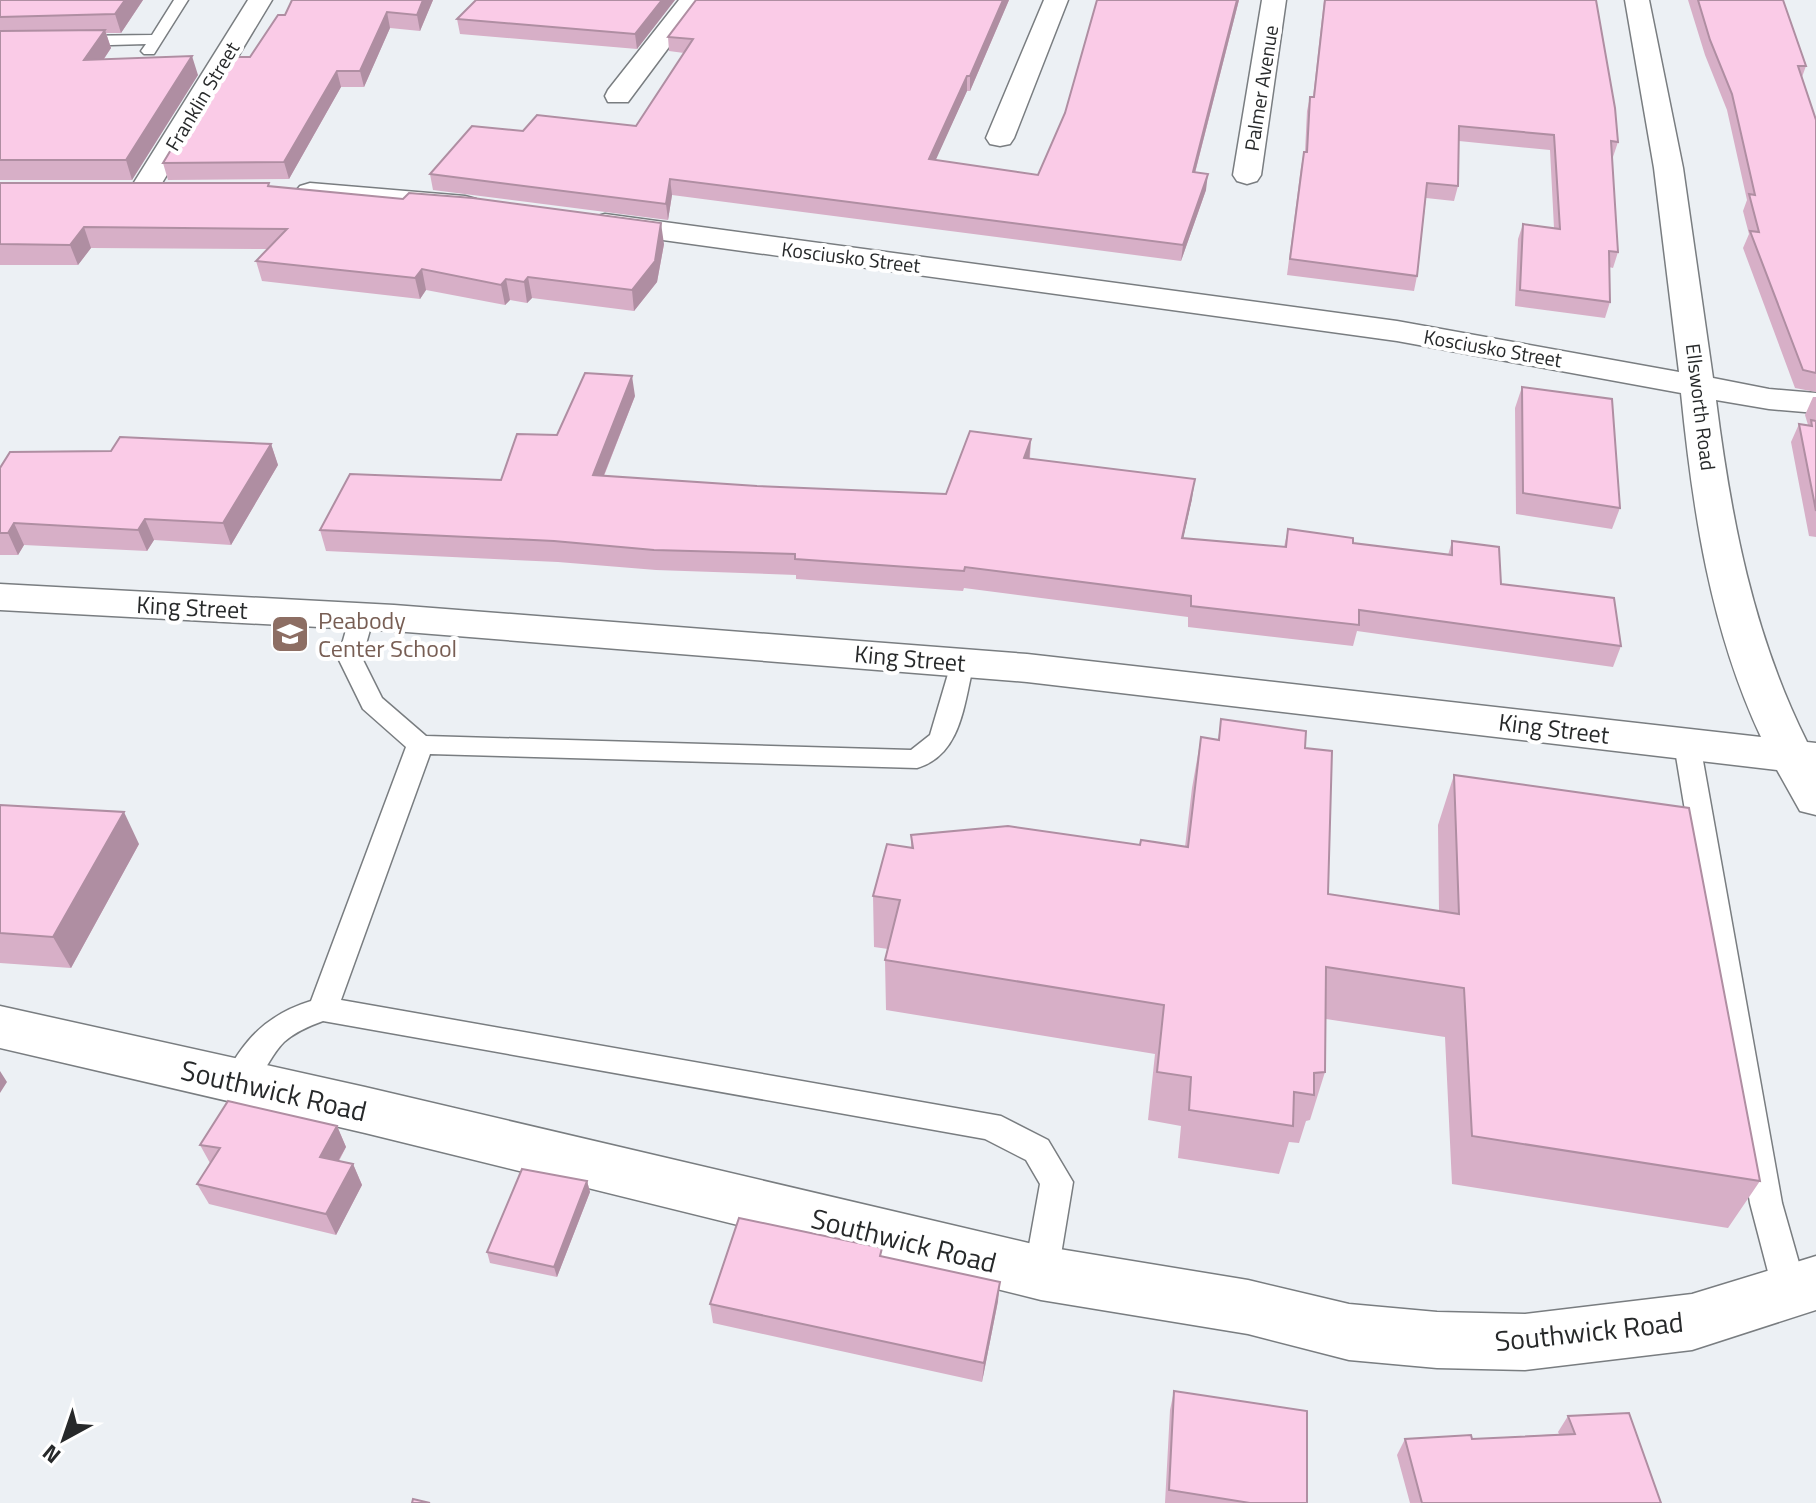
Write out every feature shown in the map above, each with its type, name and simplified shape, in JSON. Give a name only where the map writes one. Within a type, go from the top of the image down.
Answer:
[{"type":"street","name":"Franklin Street","points":[[111,192],[157,192],[260,0]]},
{"type":"street","points":[[618,96],[692,0]]},
{"type":"street","points":[[1000,138],[1056,0]]},
{"type":"street","name":"Palmer Avenue","points":[[1247,175],[1274,0]]},
{"type":"street","name":"Ellsworth Road","points":[[1637,0],[1650,57],[1681,253],[1714,514],[1727,582],[1747,648],[1803,758],[1816,799]]},
{"type":"street","points":[[287,191],[491,208]]},
{"type":"street","name":"Kosciusko Street","points":[[578,220],[1397,331],[1769,399],[1816,403]]},
{"type":"street","name":"King Street","points":[[0,597],[362,616],[962,663],[1284,696],[1803,758]]},
{"type":"street","name":"Southwick Road","points":[[0,1027],[1041,1273],[1248,1307],[1349,1332],[1437,1340],[1525,1342],[1692,1322],[1803,1287]]},
{"type":"lane","points":[[139,67],[181,0]]},
{"type":"lane","points":[[63,41],[157,39]]},
{"type":"lane","points":[[362,616],[350,658],[372,703],[420,745],[917,759],[942,739],[962,663]]},
{"type":"lane","points":[[1687,744],[1766,1203],[1803,1287]]},
{"type":"lane","points":[[323,1009],[420,745]]},
{"type":"lane","points":[[238,1082],[271,1031],[293,1018],[323,1009],[990,1126],[1037,1150],[1057,1182],[1041,1273]]},
{"type":"building","points":[[0,0],[125,0],[115,14],[0,17]]},
{"type":"building","points":[[292,0],[423,0],[417,15],[387,12],[360,71],[337,71],[284,162],[163,163],[227,57],[250,57],[278,15],[285,15]]},
{"type":"building","points":[[476,0],[662,0],[635,34],[457,19]]},
{"type":"building","points":[[696,0],[1003,0],[929,159],[1038,175],[1065,113],[1097,0],[1237,0],[1193,172],[1208,174],[1183,245],[670,179],[666,204],[430,174],[472,126],[523,131],[537,115],[636,126],[693,39],[668,37]]},
{"type":"building","points":[[1325,0],[1596,0],[1618,142],[1611,141],[1618,252],[1609,251],[1610,302],[1520,290],[1523,224],[1560,229],[1554,135],[1459,126],[1458,186],[1427,183],[1417,276],[1290,259],[1304,152],[1307,152],[1310,97],[1314,97]]},
{"type":"building","points":[[1698,0],[1783,0],[1806,66],[1798,66],[1816,120],[1816,373],[1803,370],[1750,231],[1759,232],[1749,194],[1755,195],[1732,94]]},
{"type":"building","points":[[105,30],[84,60],[192,56],[126,160],[0,160],[0,31]]},
{"type":"building","points":[[0,183],[269,183],[268,186],[403,199],[409,193],[473,198],[661,223],[655,261],[632,290],[528,277],[524,282],[506,279],[501,285],[422,269],[415,278],[256,261],[287,229],[84,227],[70,245],[0,244]]},
{"type":"building","points":[[585,373],[632,376],[593,475],[946,494],[970,431],[1031,439],[1024,458],[1195,479],[1182,538],[1286,547],[1288,529],[1353,538],[1353,543],[1452,555],[1452,541],[1499,547],[1501,584],[1614,598],[1621,646],[1359,610],[1359,625],[1191,606],[1191,596],[965,567],[964,571],[795,559],[795,554],[654,550],[554,541],[320,530],[350,474],[501,480],[517,434],[557,435]]},
{"type":"building","points":[[1522,387],[1612,399],[1620,508],[1523,493]]},
{"type":"building","points":[[1811,420],[1816,421],[1816,511],[1799,424],[1812,426]]},
{"type":"building","points":[[120,437],[271,444],[223,523],[145,519],[138,530],[14,523],[8,533],[0,533],[0,468],[10,452],[111,451]]},
{"type":"building","points":[[1221,719],[1306,731],[1305,748],[1332,751],[1328,894],[1459,914],[1454,775],[1689,808],[1760,1181],[1472,1136],[1464,988],[1326,967],[1325,1072],[1314,1073],[1314,1095],[1294,1092],[1293,1126],[1189,1110],[1191,1077],[1157,1072],[1164,1005],[885,960],[900,900],[873,896],[887,844],[913,848],[911,835],[1008,826],[1140,845],[1141,840],[1188,847],[1201,737],[1219,740]]},
{"type":"building","points":[[0,805],[124,812],[53,937],[0,933]]},
{"type":"building","points":[[228,1101],[337,1126],[320,1157],[353,1164],[326,1214],[197,1184],[220,1148],[200,1145]]},
{"type":"building","points":[[522,1169],[587,1181],[554,1267],[487,1252]]},
{"type":"building","points":[[739,1218],[882,1248],[880,1256],[1000,1282],[984,1363],[710,1304]]},
{"type":"building","points":[[1174,1391],[1307,1411],[1307,1503],[1250,1503],[1169,1490]]},
{"type":"building","points":[[1629,1413],[1661,1503],[1422,1503],[1405,1439],[1575,1434],[1568,1416]]},
{"type":"place","name":"Peabody Center School","points":[[290,634]]}]
